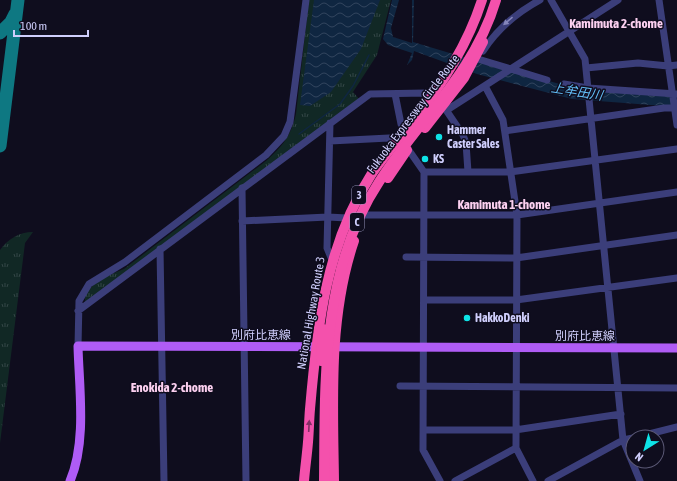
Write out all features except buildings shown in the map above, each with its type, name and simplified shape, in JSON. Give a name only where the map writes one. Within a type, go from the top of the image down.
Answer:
[{"type":"highway","name":"National Highway Route 3","points":[[304,481],[317,347],[332,260],[347,218],[371,175],[431,97],[459,55],[471,30],[482,0]]},
{"type":"highway","name":"Fukuoka Expressway Circle Route","points":[[318,481],[322,347],[328,292],[341,242],[353,214],[374,177],[461,62],[478,30],[489,0]]},
{"type":"highway","name":"Fukuoka Expressway Circle Route","points":[[324,481],[326,374],[331,322],[338,279],[347,244],[366,203],[379,181],[464,69],[484,32],[496,0]]},
{"type":"highway","name":"3","points":[[334,481],[334,395],[336,346],[340,303],[353,245],[365,215],[384,184],[408,149],[445,108],[477,60],[500,0]]},
{"type":"highway","points":[[328,481],[329,425],[334,395]]},
{"type":"highway","points":[[308,442],[311,463],[311,481]]},
{"type":"main road","name":"別府比恵線","points":[[78,346],[677,348]]},
{"type":"main road","points":[[70,481],[77,458],[79,433],[78,346]]},
{"type":"street","points":[[78,346],[78,310],[81,297],[86,288],[94,280],[125,262],[266,155],[280,142],[290,122],[306,0]]},
{"type":"street","points":[[540,0],[521,10],[507,21],[490,40],[477,60],[509,71],[546,80]]},
{"type":"street","points":[[551,0],[585,59],[601,203],[624,440],[640,481]]},
{"type":"street","points":[[468,172],[466,144],[445,108],[498,79],[618,0]]},
{"type":"street","points":[[659,0],[668,66],[674,95],[677,125]]},
{"type":"street","points":[[586,68],[638,63],[668,66],[677,65]]},
{"type":"street","points":[[564,84],[588,89],[674,95]]},
{"type":"street","points":[[485,86],[499,111],[505,131],[517,215],[515,347],[516,448],[533,481]]},
{"type":"street","points":[[78,310],[370,94],[425,93],[431,97]]},
{"type":"street","points":[[396,94],[401,124],[405,130]]},
{"type":"street","points":[[505,131],[675,107]]},
{"type":"street","points":[[330,123],[327,248],[332,260]]},
{"type":"street","points":[[330,140],[389,138],[396,141]]},
{"type":"street","points":[[408,149],[424,172],[423,450],[440,481]]},
{"type":"street","points":[[424,172],[510,172],[677,149]]},
{"type":"street","points":[[242,188],[246,481]]},
{"type":"street","points":[[365,215],[517,215],[677,192]]},
{"type":"street","points":[[242,221],[328,217],[347,218]]},
{"type":"street","points":[[406,257],[516,258],[677,235]]},
{"type":"street","points":[[160,249],[164,481]]},
{"type":"street","points":[[424,300],[516,300],[677,278]]},
{"type":"street","points":[[400,386],[423,388],[677,388]]},
{"type":"street","points":[[424,430],[515,430],[621,414]]},
{"type":"street","points":[[665,430],[677,427]]},
{"type":"street","points":[[548,481],[624,440]]},
{"type":"street","points":[[455,481],[516,448]]},
{"type":"green space","points":[[309,0],[391,0],[377,55],[353,92],[360,100],[85,303],[88,291],[93,285],[105,277],[124,269],[266,161],[277,151],[289,135],[296,114]]},
{"type":"green space","points":[[33,232],[25,243],[0,443],[0,250],[14,237],[23,233]]},
{"type":"water","points":[[314,0],[380,0],[361,49],[331,92],[310,106],[300,105]]},
{"type":"water","name":"上牟田川","points":[[392,0],[399,0],[391,28],[393,37],[412,43],[412,0],[414,0],[413,42],[567,86],[677,96],[677,107],[572,99],[477,74],[414,51],[412,60],[407,65],[412,53],[388,45],[383,39]]},
{"type":"waterway","points":[[299,134],[340,104],[353,86],[369,55]]},
{"type":"taxiway","points":[[0,146],[18,0]]},
{"type":"taxiway","points":[[0,33],[11,22],[15,14]]},
{"type":"place","name":"Hammer Caster Sales","points":[[439,137]]},
{"type":"place","name":"KS","points":[[425,159]]},
{"type":"place","name":"HakkoDenki","points":[[467,318]]},
{"type":"district","name":"Kamimuta 2-chome","points":[[616,23]]},
{"type":"district","name":"Kamimuta 1-chome","points":[[504,204]]},
{"type":"district","name":"Enokida 2-chome","points":[[172,387]]}]
